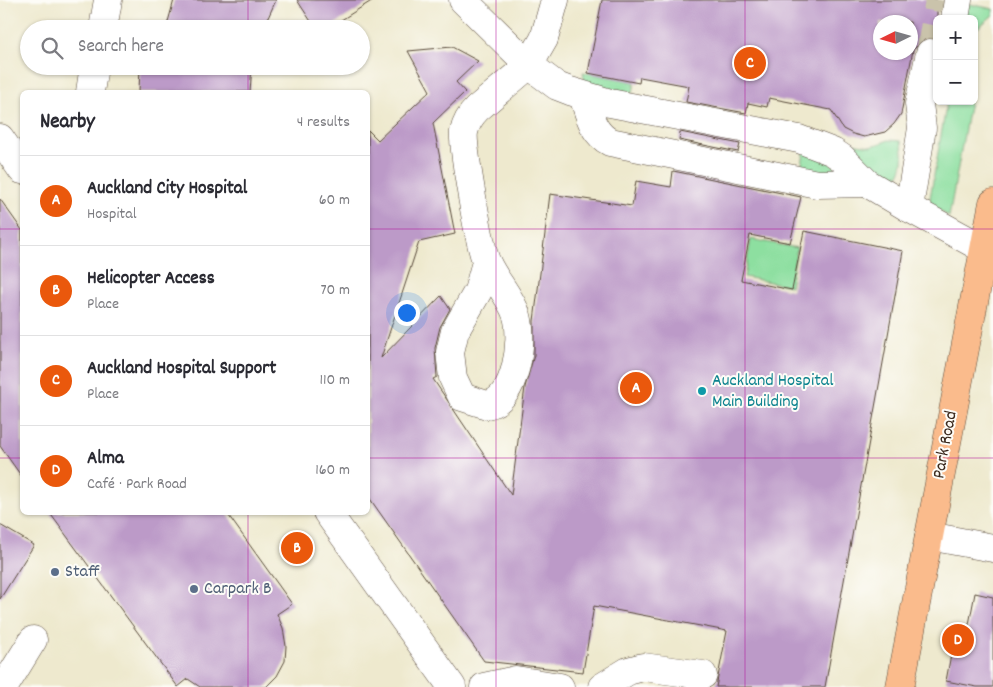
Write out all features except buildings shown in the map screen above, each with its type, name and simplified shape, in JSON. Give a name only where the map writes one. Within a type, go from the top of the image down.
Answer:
[{"type":"main road","name":"Park Road","points":[[900,687],[993,203]]},
{"type":"street","points":[[105,20],[108,0]]},
{"type":"street","points":[[463,0],[502,40],[558,86],[583,96],[812,143],[842,158],[867,182],[909,208],[984,249]]},
{"type":"street","points":[[486,262],[465,157],[464,131],[471,115],[529,64],[544,39],[555,0]]},
{"type":"street","points":[[956,15],[958,0]]},
{"type":"street","points":[[909,208],[922,128],[919,104],[930,53]]},
{"type":"street","points":[[90,90],[93,75]]},
{"type":"street","points":[[583,96],[594,127],[603,138],[610,142],[817,184],[867,182]]},
{"type":"street","points":[[922,128],[938,105]]},
{"type":"street","points":[[0,138],[20,167]]},
{"type":"street","points":[[329,515],[452,687]]},
{"type":"street","points":[[929,536],[993,548]]},
{"type":"street","points":[[4,687],[33,640]]},
{"type":"street","points":[[602,687],[611,684],[628,671],[643,667],[703,675]]},
{"type":"street","points":[[484,687],[516,680],[560,687]]},
{"type":"green space","points":[[965,3],[993,9],[993,15],[978,28],[978,15],[963,15]]},
{"type":"green space","points":[[583,72],[635,82],[633,93],[589,85],[585,82]]},
{"type":"green space","points":[[946,105],[969,105],[949,217],[931,205],[930,198]]},
{"type":"green space","points":[[889,140],[901,141],[903,159],[898,176],[888,184],[842,142],[872,146]]},
{"type":"green space","points":[[805,149],[835,166],[836,173],[800,173]]},
{"type":"green space","points":[[751,239],[797,248],[790,286],[744,277]]},
{"type":"tunnel","points":[[930,53],[939,0]]},
{"type":"place","name":"Auckland Hospital Support","points":[[750,63]]},
{"type":"place","name":"Auckland City Hospital","points":[[636,388]]},
{"type":"place","name":"Auckland Hospital Main Building","points":[[702,391]]},
{"type":"place","name":"Helicopter Access","points":[[297,548]]},
{"type":"place","name":"Staff","points":[[55,572]]},
{"type":"place","name":"Carpark B","points":[[194,589]]},
{"type":"place","name":"Alma","points":[[958,640]]}]
